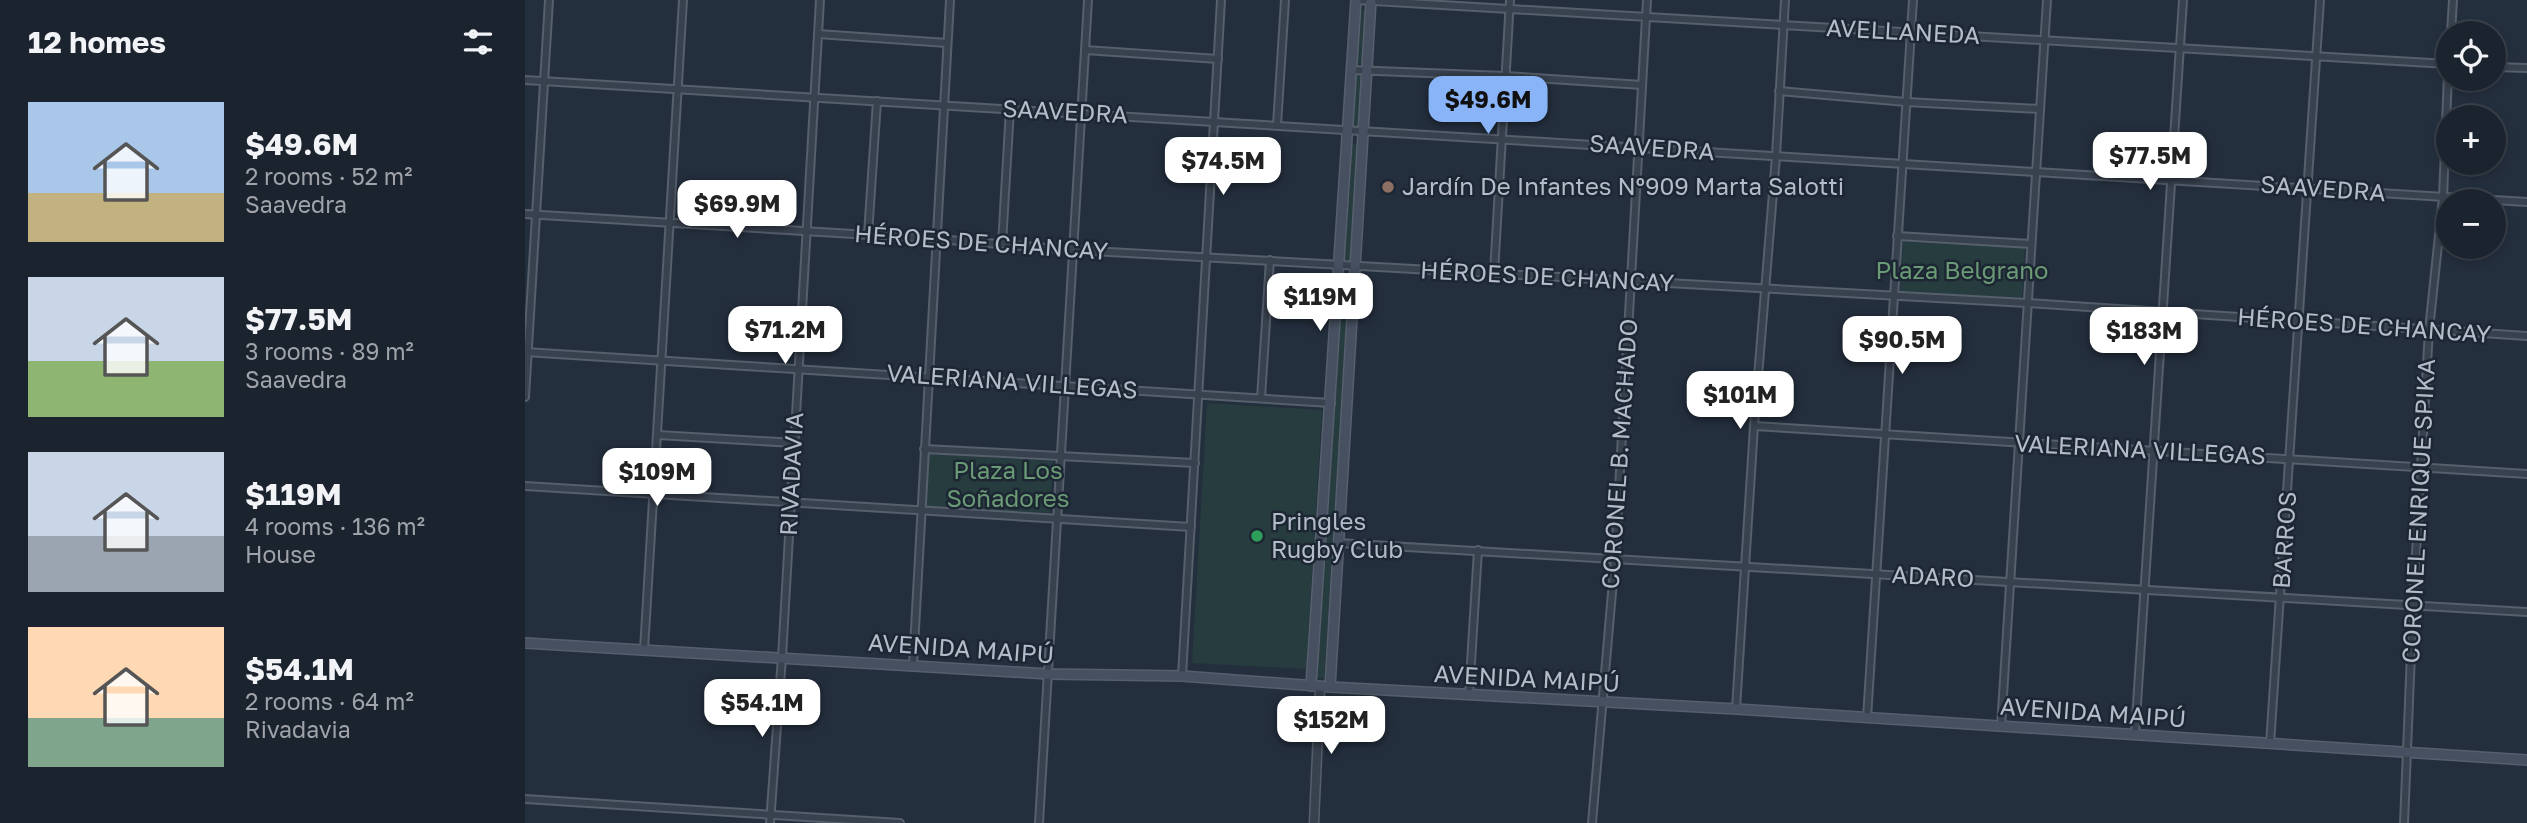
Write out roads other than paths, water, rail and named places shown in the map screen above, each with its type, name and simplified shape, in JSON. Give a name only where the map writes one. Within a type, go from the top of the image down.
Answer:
[{"type":"main road","points":[[1320,687],[1331,403],[1357,0]]},
{"type":"main road","points":[[1320,687],[1338,543],[1371,1]]},
{"type":"main road","name":"AVENIDA MAIPÚ","points":[[525,643],[1048,674],[1182,676],[1320,687],[1736,709],[2527,760]]},
{"type":"street","points":[[525,397],[549,0]]},
{"type":"street","points":[[644,650],[683,0]]},
{"type":"street","name":"RIVADAVIA","points":[[770,819],[782,657],[820,0]]},
{"type":"street","points":[[913,665],[950,0]]},
{"type":"street","points":[[1039,823],[1088,0]]},
{"type":"street","points":[[1182,676],[1221,0]]},
{"type":"street","points":[[1277,125],[1285,0]]},
{"type":"street","name":"AVELLANEDA","points":[[1357,0],[1510,4],[1646,16],[2436,63]]},
{"type":"street","name":"CORONEL B. MACHADO","points":[[1592,823],[1615,558],[1647,0]]},
{"type":"street","points":[[1736,709],[1753,426],[1776,156],[1784,0]]},
{"type":"street","points":[[1867,719],[1913,0]]},
{"type":"street","points":[[2001,727],[2047,0]]},
{"type":"street","points":[[2135,735],[2183,0]]},
{"type":"street","name":"BARROS","points":[[2270,744],[2320,0]]},
{"type":"street","points":[[2452,21],[2453,0]]},
{"type":"street","points":[[1494,273],[1510,4]]},
{"type":"street","points":[[818,34],[947,43]]},
{"type":"street","points":[[1085,50],[1218,59]]},
{"type":"street","points":[[2506,67],[2527,68]]},
{"type":"street","points":[[1351,69],[1642,85]]},
{"type":"street","name":"SAAVEDRA","points":[[525,80],[2436,197]]},
{"type":"street","points":[[1779,91],[1906,102],[2040,109]]},
{"type":"street","name":"CORONEL ENRIQUE SPIKA","points":[[2443,189],[2447,91]]},
{"type":"street","points":[[868,234],[877,100]]},
{"type":"street","points":[[1002,244],[1010,109]]},
{"type":"street","name":"SAAVEDRA","points":[[2506,201],[2527,202]]},
{"type":"street","name":"HÉROES DE CHANCAY","points":[[525,214],[868,234],[1073,250],[2027,303],[2161,314],[2527,336]]},
{"type":"street","points":[[1897,236],[2031,244]]},
{"type":"street","name":"CORONEL ENRIQUE SPIKA","points":[[2404,823],[2413,605],[2437,259]]},
{"type":"street","points":[[1261,398],[1270,260]]},
{"type":"street","name":"VALERIANA VILLEGAS","points":[[526,353],[1331,403]]},
{"type":"street","name":"VALERIANA VILLEGAS","points":[[1753,426],[2527,474]]},
{"type":"street","points":[[658,435],[794,443]]},
{"type":"street","points":[[924,449],[1195,463]]},
{"type":"street","points":[[525,486],[1191,527]]},
{"type":"street","name":"ADARO","points":[[1338,543],[2527,612]]},
{"type":"street","points":[[1469,695],[1478,550]]},
{"type":"street","points":[[1314,823],[1320,687]]},
{"type":"street","points":[[525,799],[770,819],[900,823]]},
{"type":"place","name":"Jardín De Infantes Nº909 Marta Salotti","points":[[1388,187]]},
{"type":"place","name":"Pringles Rugby Club","points":[[1257,536]]},
{"type":"park label","name":"Plaza Belgrano","points":[[1962,271]]},
{"type":"park label","name":"Plaza Los Soñadores","points":[[1008,485]]}]
